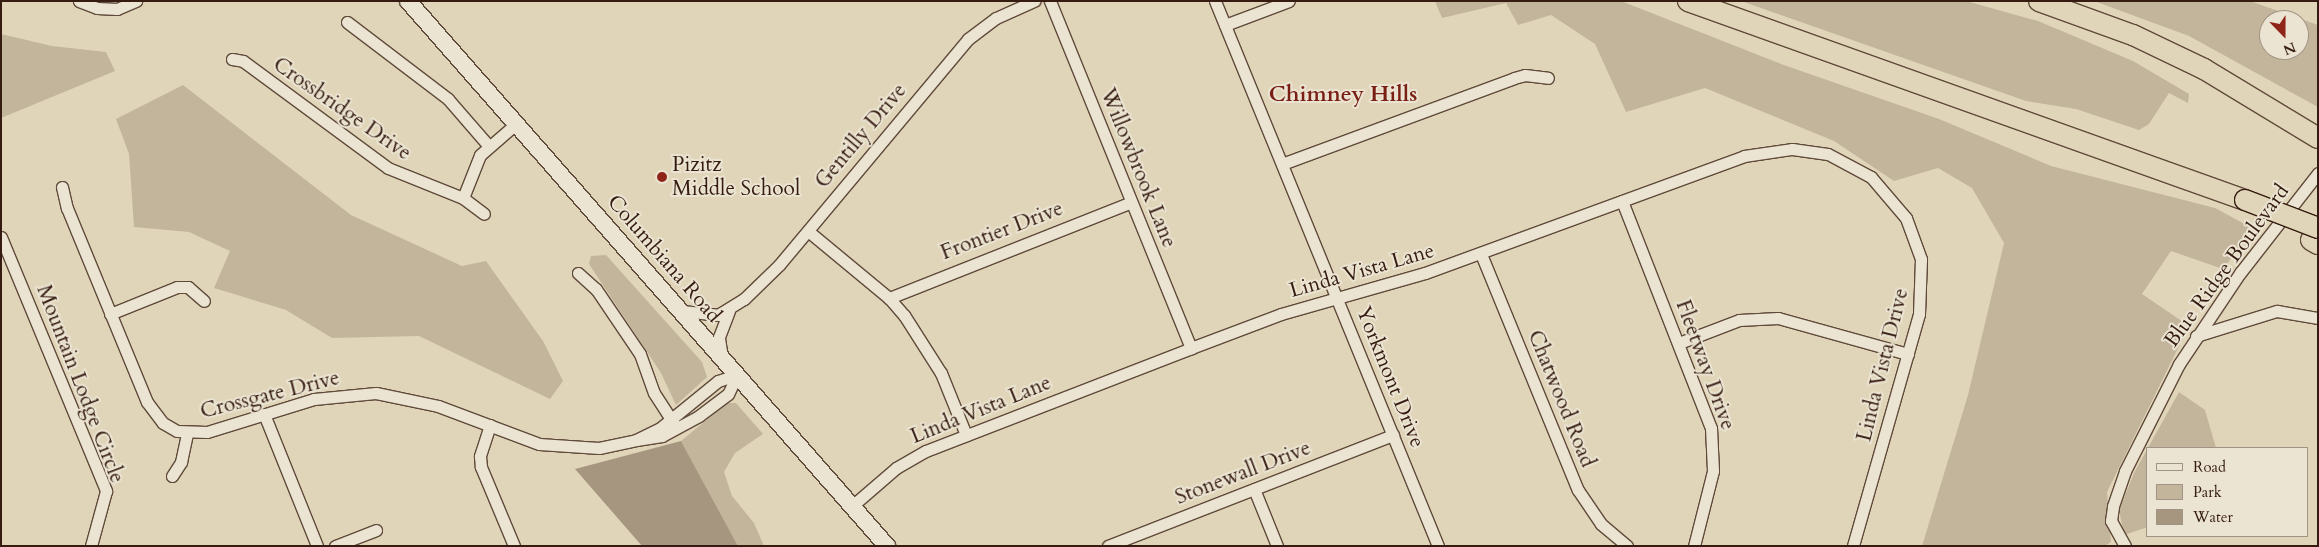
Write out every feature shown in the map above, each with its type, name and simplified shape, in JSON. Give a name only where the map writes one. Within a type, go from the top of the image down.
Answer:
[{"type":"highway","points":[[1688,1],[2246,200],[2315,238]]},
{"type":"highway","points":[[2039,1],[2133,35],[2204,69],[2311,133]]},
{"type":"main road","name":"Columbiana Road","points":[[408,1],[887,546]]},
{"type":"street","points":[[79,1],[97,8],[117,8],[136,1]]},
{"type":"street","name":"Gentilly Drive","points":[[722,358],[719,337],[729,311],[760,284],[808,231],[968,39],[996,18],[1034,1]]},
{"type":"street","name":"Willowbrook Lane","points":[[1050,1],[1191,348]]},
{"type":"street","name":"Yorkmont Drive","points":[[1215,1],[1438,546]]},
{"type":"street","points":[[1225,25],[1289,1]]},
{"type":"street","points":[[347,22],[448,99],[488,145]]},
{"type":"street","name":"Crossbridge Drive","points":[[232,59],[243,61],[388,168],[463,198],[484,214]]},
{"type":"street","points":[[1282,164],[1514,78],[1531,75],[1548,78]]},
{"type":"street","points":[[463,198],[472,169],[488,145],[517,123]]},
{"type":"street","name":"Linda Vista Lane","points":[[852,506],[907,460],[966,435],[1280,314],[1338,299],[1481,254],[1744,156],[1792,149],[1843,160],[1871,178],[1892,198]]},
{"type":"street","name":"Blue Ridge Boulevard","points":[[2124,546],[2111,522],[2112,506],[2125,471],[2196,336],[2261,243],[2318,173]]},
{"type":"street","name":"Crossgate Drive","points":[[62,187],[67,208],[151,410],[163,422],[187,434],[207,432],[335,395],[376,393],[424,401],[539,444],[599,448],[677,430],[728,394],[737,374]]},
{"type":"street","name":"Linda Vista Drive","points":[[1853,546],[1921,302],[1921,258],[1912,227],[1892,198]]},
{"type":"street","name":"Fleetway Drive","points":[[1622,201],[1707,414],[1714,441],[1711,484],[1694,546]]},
{"type":"street","name":"Frontier Drive","points":[[889,298],[1131,202]]},
{"type":"street","points":[[808,231],[889,298],[931,354],[966,435]]},
{"type":"street","name":"Mountain Lodge Circle","points":[[1,238],[106,491],[91,546]]},
{"type":"street","name":"Chatwood Road","points":[[1481,254],[1578,490],[1602,524],[1627,546]]},
{"type":"street","points":[[578,273],[596,290],[640,354],[654,393],[677,430]]},
{"type":"street","points":[[110,314],[177,287],[188,287],[204,301]]},
{"type":"street","name":"Gentilly Drive","points":[[682,311],[705,316],[729,311]]},
{"type":"street","points":[[2196,336],[2278,311],[2318,318]]},
{"type":"street","points":[[1679,343],[1739,320],[1768,318],[1796,321],[1908,354]]},
{"type":"street","name":"Crossgate Drive","points":[[636,440],[671,419],[718,381],[737,374]]},
{"type":"street","points":[[264,414],[317,546]]},
{"type":"street","points":[[490,425],[481,467],[514,546]]},
{"type":"street","points":[[172,476],[181,462],[187,434]]},
{"type":"street","name":"Stonewall Drive","points":[[1108,546],[1393,435]]},
{"type":"street","points":[[1254,489],[1276,546]]},
{"type":"street","points":[[335,546],[376,530]]},
{"type":"green space","points":[[1435,1],[1621,1],[1781,64],[1939,119],[2051,166],[2215,208],[2254,229],[2223,269],[2171,251],[2142,294],[2189,326],[2107,492],[2111,542],[2105,546],[1922,546],[1968,395],[2004,243],[1972,188],[1938,168],[1894,181],[1834,141],[1705,88],[1626,112],[1595,44],[1551,15],[1518,25],[1506,3],[1442,18]]},
{"type":"green space","points":[[1741,1],[1966,1],[2038,21],[2133,61],[2189,94],[2188,103],[2169,93],[2149,124],[2139,130],[2076,109],[2026,101]]},
{"type":"green space","points":[[2094,1],[2250,1],[2276,10],[2259,10],[2259,60],[2309,60],[2309,22],[2318,25],[2318,107],[2189,36]]},
{"type":"green space","points":[[1,34],[52,46],[106,52],[115,71],[1,118]]},
{"type":"green space","points":[[183,85],[351,215],[462,266],[486,261],[543,341],[563,381],[550,399],[419,336],[332,338],[286,310],[214,288],[230,251],[189,232],[134,227],[129,154],[116,119]]},
{"type":"green space","points":[[606,255],[702,362],[707,377],[676,405],[661,373],[589,264],[591,256]]},
{"type":"green space","points":[[2179,392],[2205,410],[2216,447],[2148,447]]},
{"type":"green space","points":[[727,403],[736,403],[763,434],[735,453],[724,472],[732,496],[754,523],[764,546],[738,546],[681,441]]},
{"type":"green space","points":[[2146,451],[2146,528],[2124,535],[2119,510],[2134,473]]},
{"type":"water","points":[[681,441],[738,546],[642,546],[575,469]]},
{"type":"place","name":"Pizitz Middle School","points":[[662,177]]},
{"type":"district","name":"Chimney Hills","points":[[1343,95]]}]
